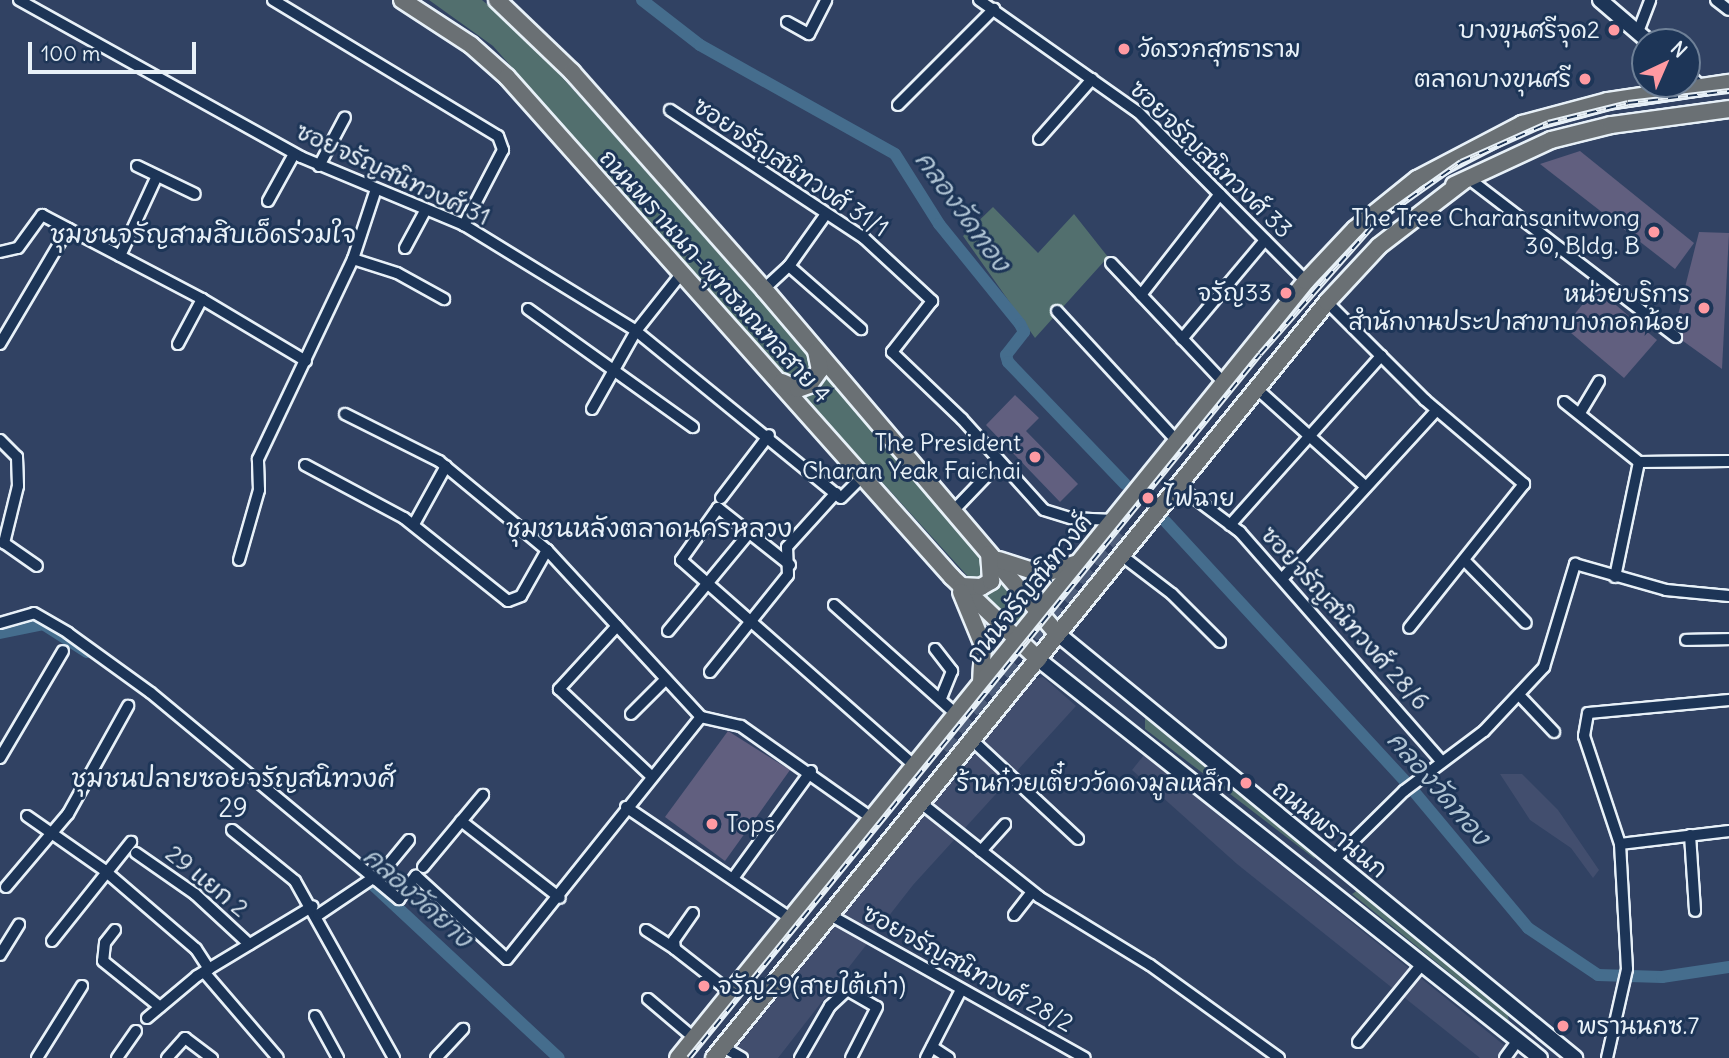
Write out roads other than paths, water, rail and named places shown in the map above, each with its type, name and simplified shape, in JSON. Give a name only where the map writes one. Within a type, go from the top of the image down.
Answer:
[{"type":"main road","name":"ถนนพรานนก-พุทธมณฑลสาย 4","points":[[402,0],[471,45],[507,77],[958,583],[1038,659]]},
{"type":"main road","name":"ถนนพรานนก-พุทธมณฑลสาย 4","points":[[497,0],[572,72],[955,509],[1058,634]]},
{"type":"main road","points":[[1600,0],[1633,28]]},
{"type":"main road","name":"ถนนจรัญสนิทวงศ์","points":[[1701,81],[1729,83]]},
{"type":"main road","name":"ถนนจรัญสนิทวงศ์","points":[[1117,529],[1176,440],[1306,281],[1377,209],[1436,168],[1522,124],[1631,96]]},
{"type":"main road","name":"ถนนจรัญสนิทวงศ์","points":[[686,1048],[1092,545],[1117,529],[1352,262],[1401,217],[1525,149],[1580,132],[1729,109]]},
{"type":"main road","name":"ถนนจรัญสนิทวงศ์","points":[[1117,529],[1338,257],[1436,168]]},
{"type":"main road","name":"ถนนจรัญสนิทวงศ์","points":[[716,1054],[1326,302],[1379,246],[1465,180]]},
{"type":"main road","points":[[774,377],[798,389],[809,385],[821,361],[814,346]]},
{"type":"main road","points":[[1092,545],[1096,562],[1117,559]]},
{"type":"main road","points":[[958,583],[976,588],[990,581],[990,553],[1042,575],[1078,562]]},
{"type":"main road","points":[[958,583],[983,645],[981,684]]},
{"type":"main road","name":"ถนนพรานนก","points":[[1058,634],[1575,1058]]},
{"type":"main road","name":"ถนนพรานนก","points":[[1038,659],[1540,1058]]},
{"type":"main road","points":[[951,720],[971,723],[970,743]]},
{"type":"main road","points":[[686,1048],[767,969],[944,750]]},
{"type":"main road","points":[[716,1054],[767,969]]},
{"type":"main road","points":[[1506,1031],[1516,1026],[1516,1010]]},
{"type":"main road","points":[[1540,1058],[1530,1040],[1549,1037]]},
{"type":"street","name":"ซอยจรัญสนิทวงศ์ 31","points":[[19,0],[294,154],[375,192],[464,225],[636,331],[769,435],[836,493]]},
{"type":"street","points":[[273,0],[498,136],[503,149],[464,225]]},
{"type":"street","points":[[787,22],[809,34],[826,0]]},
{"type":"street","name":"ซอยจรัญสนิทวงศ์ 33","points":[[979,0],[1138,112],[1306,281]]},
{"type":"street","points":[[1645,28],[1650,0]]},
{"type":"street","points":[[1716,0],[1729,10]]},
{"type":"street","points":[[898,105],[994,9]]},
{"type":"street","points":[[1039,139],[1092,79]]},
{"type":"street","name":"ซอยจรัญสนิทวงศ์ 31/1","points":[[670,110],[864,238],[932,301],[892,352],[1053,515],[1117,529]]},
{"type":"street","points":[[319,166],[345,117]]},
{"type":"street","points":[[268,201],[294,154]]},
{"type":"street","points":[[137,166],[195,194]]},
{"type":"street","points":[[120,256],[157,176]]},
{"type":"street","points":[[1465,180],[1676,337]]},
{"type":"street","points":[[239,560],[259,490],[258,459],[353,259],[375,192]]},
{"type":"street","points":[[1141,295],[1220,194]]},
{"type":"street","points":[[405,248],[425,211]]},
{"type":"street","points":[[764,289],[789,266],[826,214]]},
{"type":"street","points":[[0,252],[18,248],[42,215],[202,299],[306,361]]},
{"type":"street","points":[[0,344],[68,229]]},
{"type":"street","points":[[1182,339],[1265,240]]},
{"type":"street","points":[[353,259],[397,273],[444,299]]},
{"type":"street","points":[[1111,263],[1224,383]]},
{"type":"street","points":[[789,266],[861,329]]},
{"type":"street","points":[[592,409],[636,331],[682,273]]},
{"type":"street","points":[[178,344],[202,299]]},
{"type":"street","points":[[1326,302],[1437,410],[1524,484],[1409,628]]},
{"type":"street","points":[[528,309],[693,427]]},
{"type":"street","points":[[1057,311],[1176,440]]},
{"type":"street","points":[[1230,525],[1381,356]]},
{"type":"street","points":[[1580,413],[1599,381]]},
{"type":"street","points":[[1255,387],[1366,487]]},
{"type":"street","points":[[1564,402],[1639,462],[1729,461]]},
{"type":"street","points":[[1282,579],[1437,410]]},
{"type":"street","points":[[345,414],[446,466],[547,550],[701,717],[714,724],[737,723],[811,771],[873,819]]},
{"type":"street","points":[[721,498],[769,435]]},
{"type":"street","points":[[0,440],[14,451],[18,466],[4,543],[37,566]]},
{"type":"street","points":[[1615,577],[1639,462]]},
{"type":"street","points":[[955,509],[999,463]]},
{"type":"street","points":[[305,465],[414,524],[508,601],[521,597],[547,550]]},
{"type":"street","points":[[414,524],[446,466]]},
{"type":"street","points":[[710,672],[783,583],[790,565],[787,547],[836,493],[841,498],[862,477]]},
{"type":"street","name":"ซอยจรัญสนิทวงศ์ 28/6","points":[[1177,485],[1230,525],[1282,579],[1441,761]]},
{"type":"street","points":[[790,565],[718,508],[681,560],[915,766]]},
{"type":"street","points":[[668,631],[749,533]]},
{"type":"street","points":[[1117,559],[1172,594],[1220,642]]},
{"type":"street","points":[[1464,560],[1526,624]]},
{"type":"street","points":[[1333,861],[1404,791],[1484,731],[1544,667],[1576,564],[1666,590],[1729,596]]},
{"type":"street","points":[[834,605],[940,700],[951,720]]},
{"type":"street","points":[[0,623],[34,613],[68,633],[150,693],[398,899],[482,795]]},
{"type":"street","points":[[617,626],[559,689],[652,777]]},
{"type":"street","points":[[1686,640],[1729,639]]},
{"type":"street","points":[[935,649],[952,671],[940,700]]},
{"type":"street","points":[[0,758],[64,651]]},
{"type":"street","points":[[631,714],[666,679]]},
{"type":"street","points":[[1519,695],[1554,732]]},
{"type":"street","points":[[1607,1058],[1627,969],[1620,844],[1584,736],[1588,713],[1729,700]]},
{"type":"street","points":[[6,887],[52,833],[128,706]]},
{"type":"street","points":[[420,872],[507,959],[560,898],[626,807],[701,717]]},
{"type":"street","points":[[970,743],[1078,839]]},
{"type":"street","points":[[734,877],[811,771]]},
{"type":"street","points":[[921,803],[1032,892],[1075,918],[1279,1058]]},
{"type":"street","points":[[626,807],[734,877],[790,918]]},
{"type":"street","points":[[27,816],[106,872],[196,949],[207,971],[278,1058]]},
{"type":"street","points":[[461,821],[560,898]]},
{"type":"street","points":[[981,850],[1005,824]]},
{"type":"street","points":[[232,830],[295,881],[316,910],[394,1058]]},
{"type":"street","points":[[1620,844],[1690,835],[1705,838],[1729,833]]},
{"type":"street","points":[[1690,835],[1695,911]]},
{"type":"street","points":[[147,1018],[207,971],[249,944],[361,888],[374,879],[409,840]]},
{"type":"street","name":"29 แยก 2","points":[[106,872],[133,847],[195,894],[249,944]]},
{"type":"street","points":[[51,941],[106,872]]},
{"type":"street","points":[[1014,915],[1032,892]]},
{"type":"street","points":[[675,949],[674,940],[693,914]]},
{"type":"street","name":"ซอยจรัญสนิทวงศ์ 28/2","points":[[830,915],[1085,1058]]},
{"type":"street","points":[[0,955],[19,925]]},
{"type":"street","points":[[115,930],[105,943],[103,961],[160,1007]]},
{"type":"street","points":[[646,930],[730,992]]},
{"type":"street","points":[[1358,1042],[1422,964]]},
{"type":"street","points":[[37,1058],[82,986]]},
{"type":"street","points":[[800,1058],[830,1006],[847,990],[877,1007],[851,1058]]},
{"type":"street","points":[[949,1058],[929,1053],[961,990]]},
{"type":"street","points":[[648,999],[686,1048]]},
{"type":"street","points":[[314,1016],[338,1058]]},
{"type":"street","points":[[436,1058],[463,1029]]},
{"type":"street","points":[[117,1058],[136,1031]]},
{"type":"street","points":[[167,1058],[185,1038],[212,1058]]},
{"type":"street","points":[[1506,1058],[1518,1041]]},
{"type":"street","points":[[716,1054],[742,1058]]},
{"type":"waterway","name":"คลองวัดทอง","points":[[642,0],[700,45],[895,154],[939,224],[1020,324],[1024,332],[1006,355],[1008,362],[1125,484]]},
{"type":"waterway","name":"คลองวัดทอง","points":[[1166,522],[1406,782],[1528,928],[1598,975],[1662,977],[1729,967]]},
{"type":"waterway","name":"คลองวัดยาง","points":[[0,633],[43,624],[87,652]]},
{"type":"waterway","name":"คลองวัดยาง","points":[[370,882],[559,1058]]},
{"type":"tunnel","points":[[949,754],[1125,537]]},
{"type":"railway","points":[[689,1058],[1260,354],[1376,222],[1461,162],[1548,123],[1628,103],[1729,91]]},
{"type":"place","name":"บางขุนศรีจุด2","points":[[1614,30]]},
{"type":"place","name":"วัดรวกสุทธาราม","points":[[1124,49]]},
{"type":"place","name":"ตลาดบางขุนศรี","points":[[1585,79]]},
{"type":"place","name":"The Tree Charansanitwong 30, Bldg. B","points":[[1654,232]]},
{"type":"place","name":"จรัญ33","points":[[1286,293]]},
{"type":"place","name":"หน่วยบริการ สำนักงานประปาสาขาบางกอกน้อย","points":[[1704,308]]},
{"type":"place","name":"The President Charan Yeak Faichai","points":[[1035,457]]},
{"type":"place","name":"ไฟฉาย","points":[[1148,498]]},
{"type":"place","name":"ร้านก๋วยเตี๋ยววัดดงมูลเหล็ก","points":[[1246,783]]},
{"type":"place","name":"Tops","points":[[712,824]]},
{"type":"place","name":"จรัญ29(สายใต้เก่า)","points":[[704,986]]},
{"type":"place","name":"พรานนกซ.7","points":[[1563,1026]]},
{"type":"district","name":"ชุมชนจรัญสามสิบเอ็ดร่วมใจ","points":[[203,234]]},
{"type":"district","name":"ชุมชนหลังตลาดนครหลวง","points":[[649,528]]},
{"type":"district","name":"ชุมชนปลายซอยจรัญสนิทวงศ์ 29","points":[[233,793]]}]
